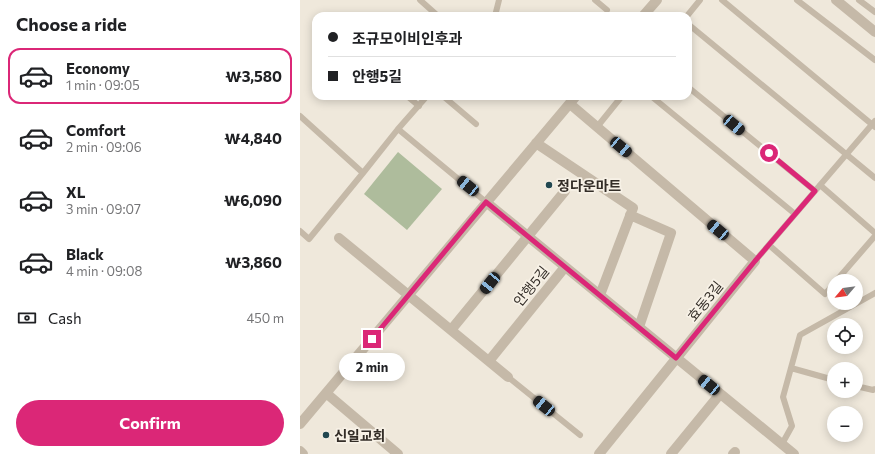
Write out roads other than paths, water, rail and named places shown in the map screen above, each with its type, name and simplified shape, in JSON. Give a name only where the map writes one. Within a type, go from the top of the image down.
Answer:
[{"type":"street","points":[[646,12],[657,0]]},
{"type":"street","points":[[836,0],[875,32]]},
{"type":"street","points":[[300,424],[573,100],[597,127],[755,261]]},
{"type":"street","points":[[536,143],[633,208],[600,295]]},
{"type":"street","points":[[451,330],[565,191]]},
{"type":"street","name":"안행5길","points":[[486,202],[565,267],[489,361]]},
{"type":"street","points":[[630,215],[671,232],[639,327]]},
{"type":"street","points":[[339,238],[508,377]]},
{"type":"street","name":"효동3길","points":[[602,453],[676,358],[755,261]]},
{"type":"street","points":[[565,267],[794,454]]},
{"type":"street","points":[[326,393],[398,454]]},
{"type":"street","points":[[676,452],[720,394]]},
{"type":"street","points":[[300,451],[303,454]]},
{"type":"lane","points":[[420,0],[434,12]]},
{"type":"lane","points":[[496,12],[499,0]]},
{"type":"lane","points":[[595,0],[607,10]]},
{"type":"lane","points":[[690,12],[700,0]]},
{"type":"lane","points":[[722,0],[874,124],[846,154],[755,261]]},
{"type":"lane","points":[[797,0],[875,60]]},
{"type":"lane","points":[[860,0],[875,12]]},
{"type":"lane","points":[[692,27],[875,178]]},
{"type":"lane","points":[[692,90],[815,191]]},
{"type":"lane","points":[[412,100],[419,106]]},
{"type":"lane","points":[[300,231],[309,239],[398,129],[424,100]]},
{"type":"lane","points":[[448,100],[476,124]]},
{"type":"lane","points":[[597,127],[619,100]]},
{"type":"lane","points":[[656,100],[795,214]]},
{"type":"lane","points":[[300,116],[363,173]]},
{"type":"lane","points":[[398,129],[486,202]]},
{"type":"lane","points":[[820,185],[875,233]]},
{"type":"lane","points":[[842,274],[875,236]]},
{"type":"lane","points":[[769,245],[825,294],[827,292]]},
{"type":"lane","points":[[782,444],[792,426],[783,397],[800,336],[875,293]]},
{"type":"lane","points":[[791,368],[827,378]]},
{"type":"lane","points":[[508,377],[580,435]]},
{"type":"lane","points":[[863,388],[874,391]]},
{"type":"place","name":"정다운마트","points":[[549,185]]},
{"type":"place","name":"신일교회","points":[[326,435]]}]
